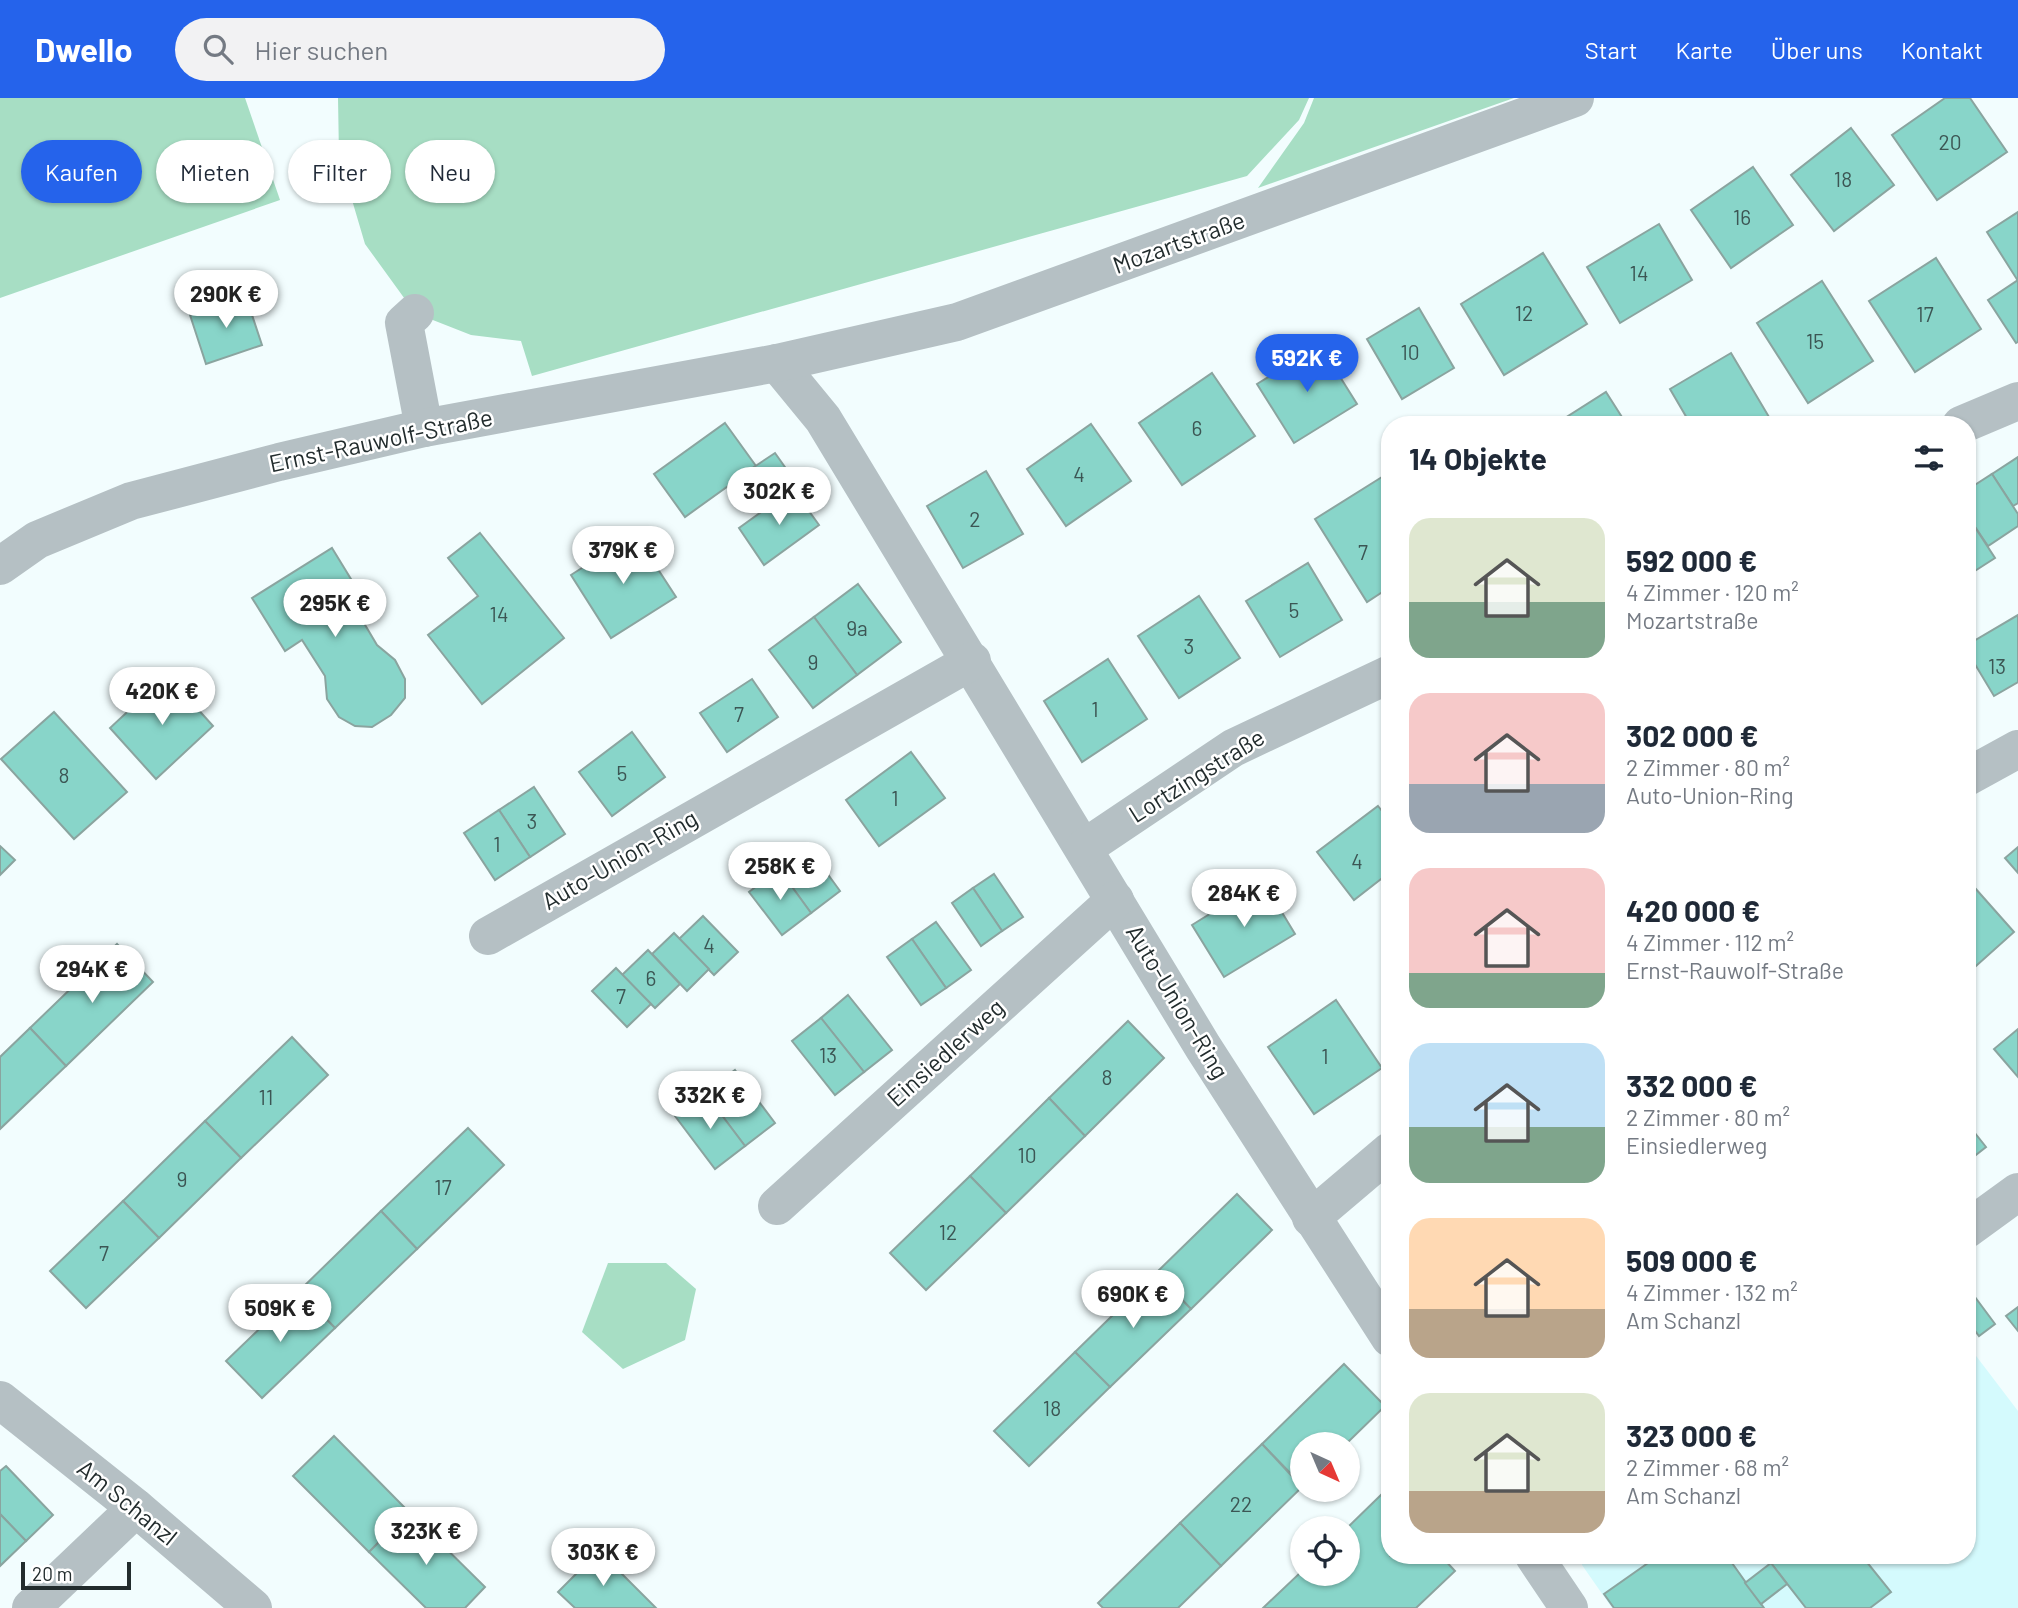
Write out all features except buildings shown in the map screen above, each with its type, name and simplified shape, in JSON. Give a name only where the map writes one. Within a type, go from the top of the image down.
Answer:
[{"type":"street","name":"Mozartstraße","points":[[777,363],[957,323],[1575,98]]},
{"type":"street","points":[[415,313],[404,323],[424,428]]},
{"type":"street","name":"Ernst-Rauwolf-Straße","points":[[0,565],[37,540],[131,501],[424,428],[777,363]]},
{"type":"street","name":"Auto-Union-Ring","points":[[777,363],[823,419],[1115,900],[1311,1218],[1381,1324]]},
{"type":"street","points":[[1976,419],[2018,401]]},
{"type":"street","name":"Auto-Union-Ring","points":[[488,936],[972,661]]},
{"type":"street","name":"Lortzingstraße","points":[[1084,848],[1233,748],[1381,678]]},
{"type":"street","points":[[1976,772],[2018,749]]},
{"type":"street","name":"Einsiedlerweg","points":[[776,1206],[1115,900]]},
{"type":"street","points":[[1311,1218],[1381,1159]]},
{"type":"street","points":[[1976,1222],[2018,1192]]},
{"type":"street","name":"Am Schanzl","points":[[0,1400],[136,1508],[253,1608]]},
{"type":"street","points":[[31,1608],[136,1508]]},
{"type":"street","points":[[1539,1564],[1569,1608]]},
{"type":"shaded area","points":[[1976,1356],[2018,1411],[2018,1608],[1612,1608],[1582,1565],[1976,1564]]},
{"type":"green space","points":[[0,98],[245,98],[259,140],[156,140],[156,203],[271,203],[0,298]]},
{"type":"green space","points":[[338,98],[1309,98],[1299,120],[1247,176],[532,376],[521,341],[471,335],[415,313],[365,244],[353,203],[391,203],[391,140],[339,140]]},
{"type":"green space","points":[[1314,98],[1514,98],[1258,188],[1304,123]]},
{"type":"green space","points":[[274,183],[280,200],[274,202]]},
{"type":"green space","points":[[608,1263],[666,1263],[696,1289],[685,1340],[623,1369],[582,1332]]}]
